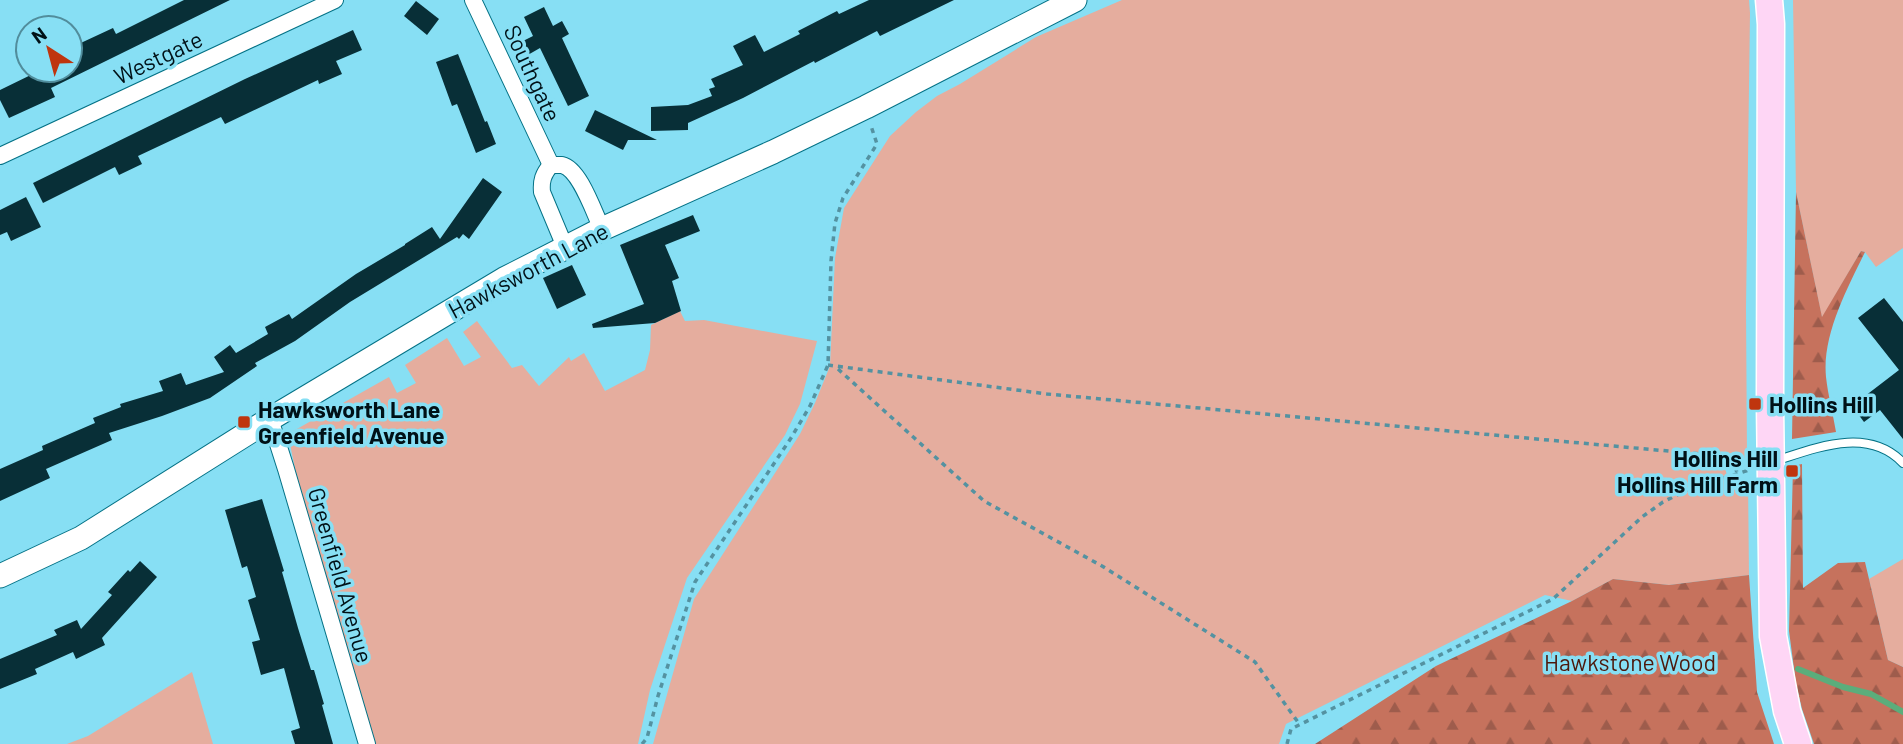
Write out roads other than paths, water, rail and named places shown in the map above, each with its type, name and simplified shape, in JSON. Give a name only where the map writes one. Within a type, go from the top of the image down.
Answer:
[{"type":"main road","points":[[1769,0],[1773,636],[1787,711],[1797,744]]},
{"type":"street","name":"Westgate","points":[[0,156],[335,0]]},
{"type":"street","name":"Southgate","points":[[474,0],[551,165]]},
{"type":"street","name":"Hawksworth Lane","points":[[0,576],[81,538],[270,419],[504,279],[602,229],[866,107],[1075,0]]},
{"type":"street","points":[[565,247],[542,192],[541,183],[551,165],[562,165],[577,177],[602,229]]},
{"type":"street","name":"Greenfield Avenue","points":[[270,419],[366,744]]},
{"type":"lane","points":[[1771,462],[1819,447],[1861,442],[1886,449],[1903,463]]},
{"type":"waterway","points":[[1798,669],[1843,687],[1871,694],[1903,712]]},
{"type":"place","name":"Hollins Hill","points":[[1755,404]]},
{"type":"place","name":"Hawksworth Lane Greenfield Avenue","points":[[244,422]]},
{"type":"place","name":"Hollins Hill Hollins Hill Farm","points":[[1792,471]]},
{"type":"park label","name":"Hawkstone Wood","points":[[1630,662]]}]
